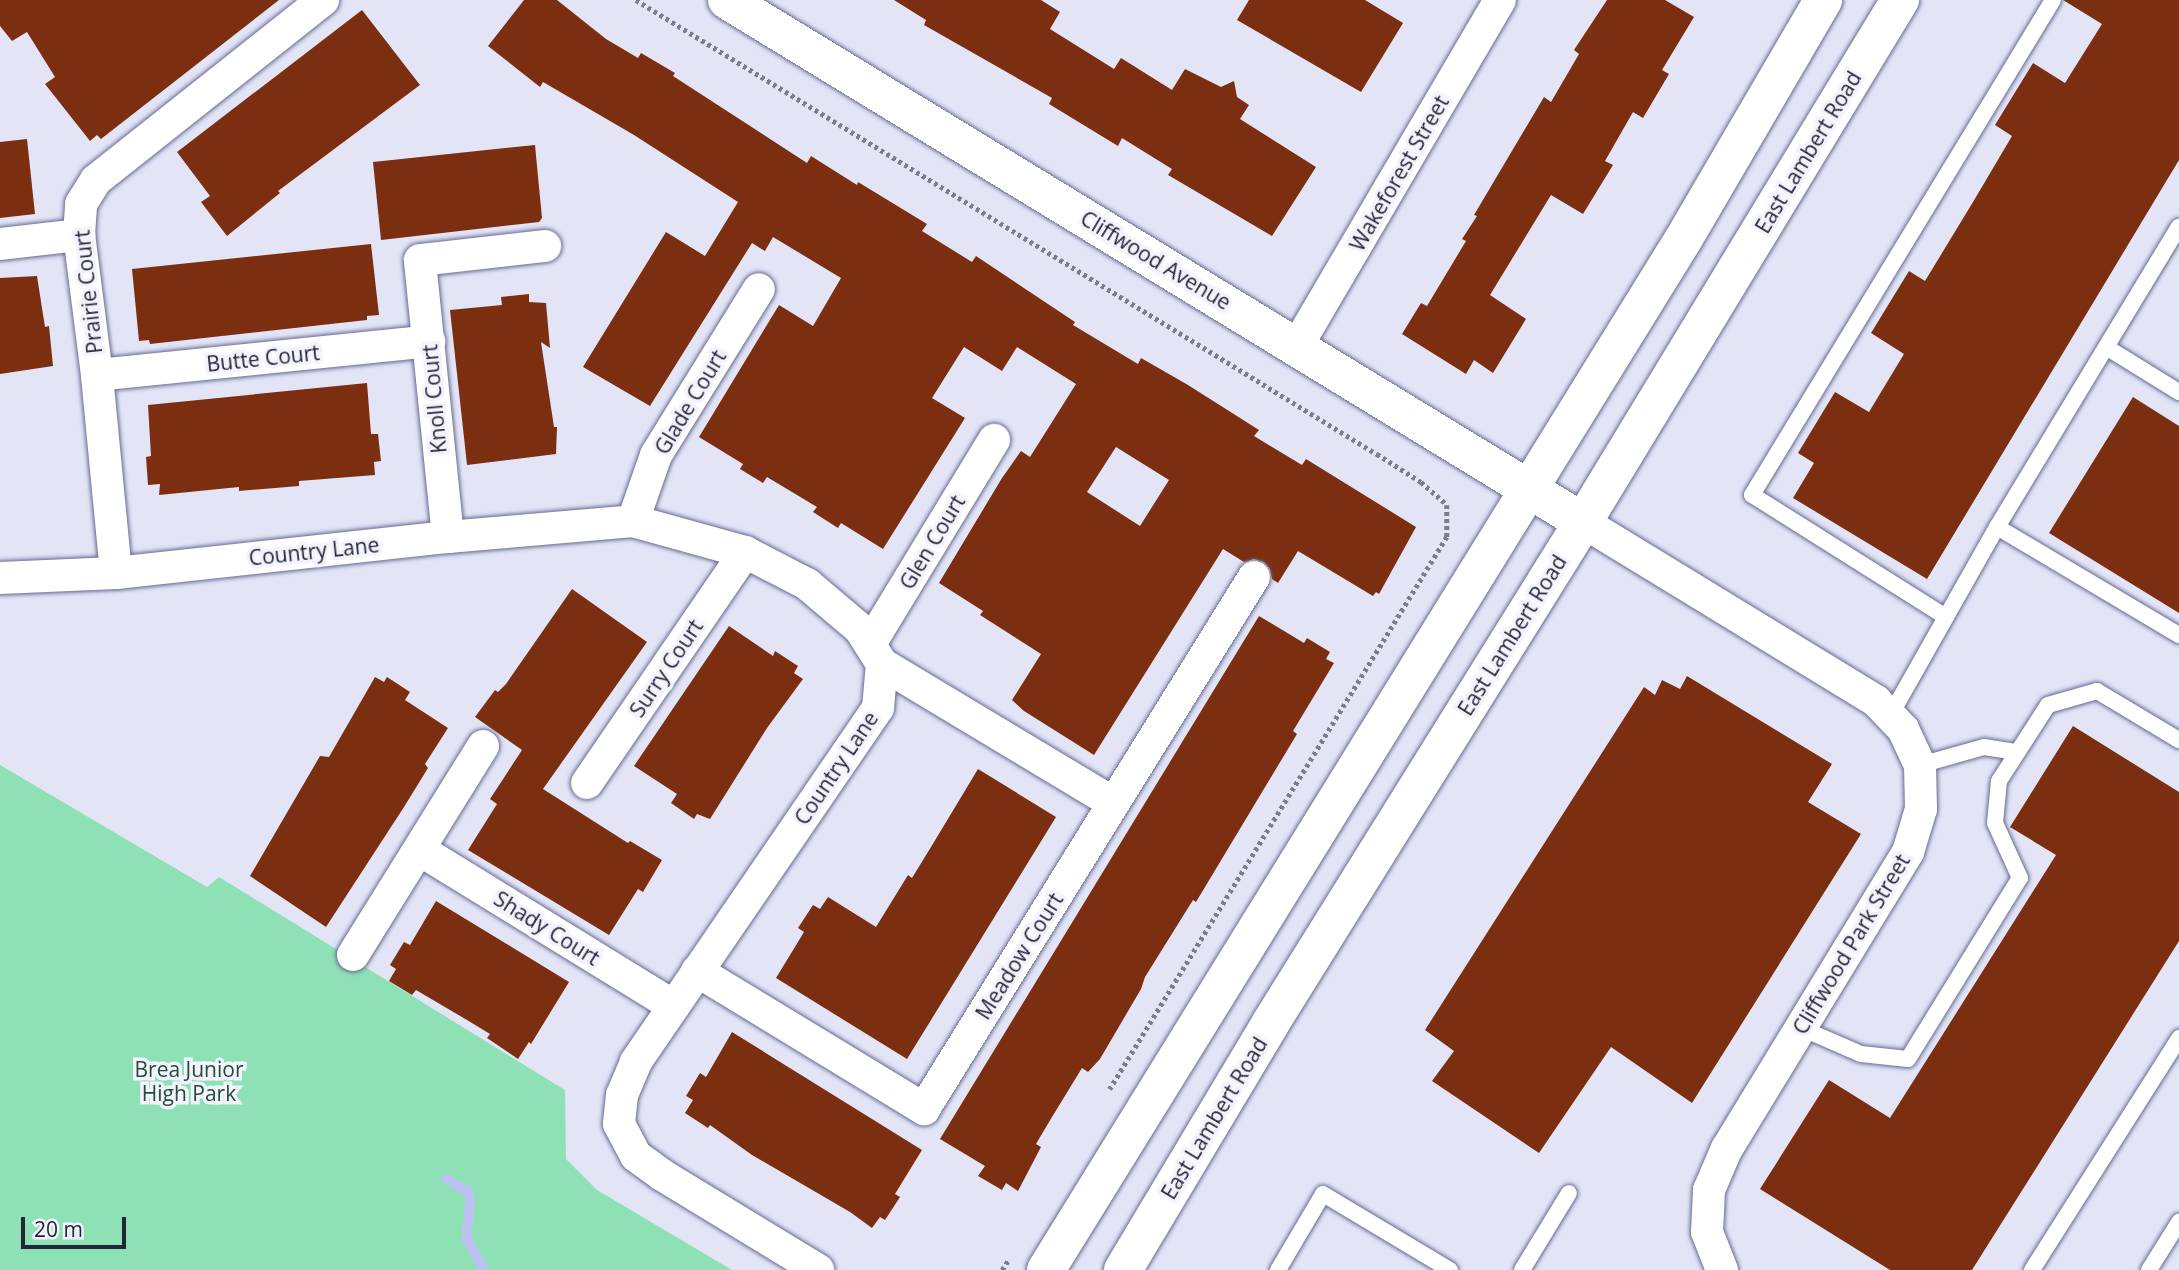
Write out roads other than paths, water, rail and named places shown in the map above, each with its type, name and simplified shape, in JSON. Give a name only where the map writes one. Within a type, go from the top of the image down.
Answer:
[{"type":"main road","name":"Cliffwood Avenue","points":[[727,0],[1583,522]]},
{"type":"main road","points":[[1046,1270],[1683,240],[1823,0]]},
{"type":"main road","name":"East Lambert Road","points":[[1123,1270],[1270,1024],[1583,522],[1900,0]]},
{"type":"street","name":"Prairie Court","points":[[116,573],[97,375],[79,235],[81,204],[96,180],[323,0]]},
{"type":"street","name":"Wakeforest Street","points":[[1297,346],[1500,0]]},
{"type":"street","points":[[0,244],[79,235]]},
{"type":"street","name":"Knoll Court","points":[[447,537],[420,260],[545,246]]},
{"type":"street","name":"Glade Court","points":[[633,521],[656,455],[759,289]]},
{"type":"street","name":"Butte Court","points":[[97,375],[429,341]]},
{"type":"street","name":"Glen Court","points":[[876,654],[994,440]]},
{"type":"street","name":"Country Lane","points":[[0,578],[116,573],[447,537],[633,521],[746,552],[807,584],[860,629],[876,654],[878,708],[636,1062],[622,1095],[619,1124],[636,1156],[818,1270]]},
{"type":"street","name":"Cliffwood Park Street","points":[[1583,522],[1876,701],[1903,729],[1920,765],[1921,809],[1908,852],[1727,1149],[1709,1189],[1707,1232],[1722,1270]]},
{"type":"street","name":"Surry Court","points":[[587,783],[746,552]]},
{"type":"street","name":"Meadow Court","points":[[697,971],[924,1109],[1254,577]]},
{"type":"street","points":[[876,654],[1113,803]]},
{"type":"street","points":[[353,956],[483,746]]},
{"type":"street","name":"Shady Court","points":[[420,850],[674,1006]]},
{"type":"lane","points":[[1946,617],[1752,495],[2053,0]]},
{"type":"lane","points":[[1890,716],[1997,527],[2179,227]]},
{"type":"lane","points":[[2106,347],[2179,392]]},
{"type":"lane","points":[[1997,527],[2179,635]]},
{"type":"lane","points":[[1801,1028],[1861,1054],[1908,1059],[2020,878],[1995,822],[1999,781],[2048,705],[2097,691],[2179,740]]},
{"type":"lane","points":[[1920,765],[1984,747],[2017,752]]},
{"type":"lane","points":[[2032,1270],[2179,1038]]},
{"type":"lane","points":[[1522,1270],[1569,1193]]},
{"type":"lane","points":[[1278,1270],[1323,1195],[1450,1270]]},
{"type":"lane","points":[[2149,1270],[2179,1222]]},
{"type":"waterway","points":[[446,1179],[467,1191],[470,1201],[467,1239],[484,1270]]},
{"type":"park label","name":"Brea Junior High Park","points":[[189,1081]]}]
